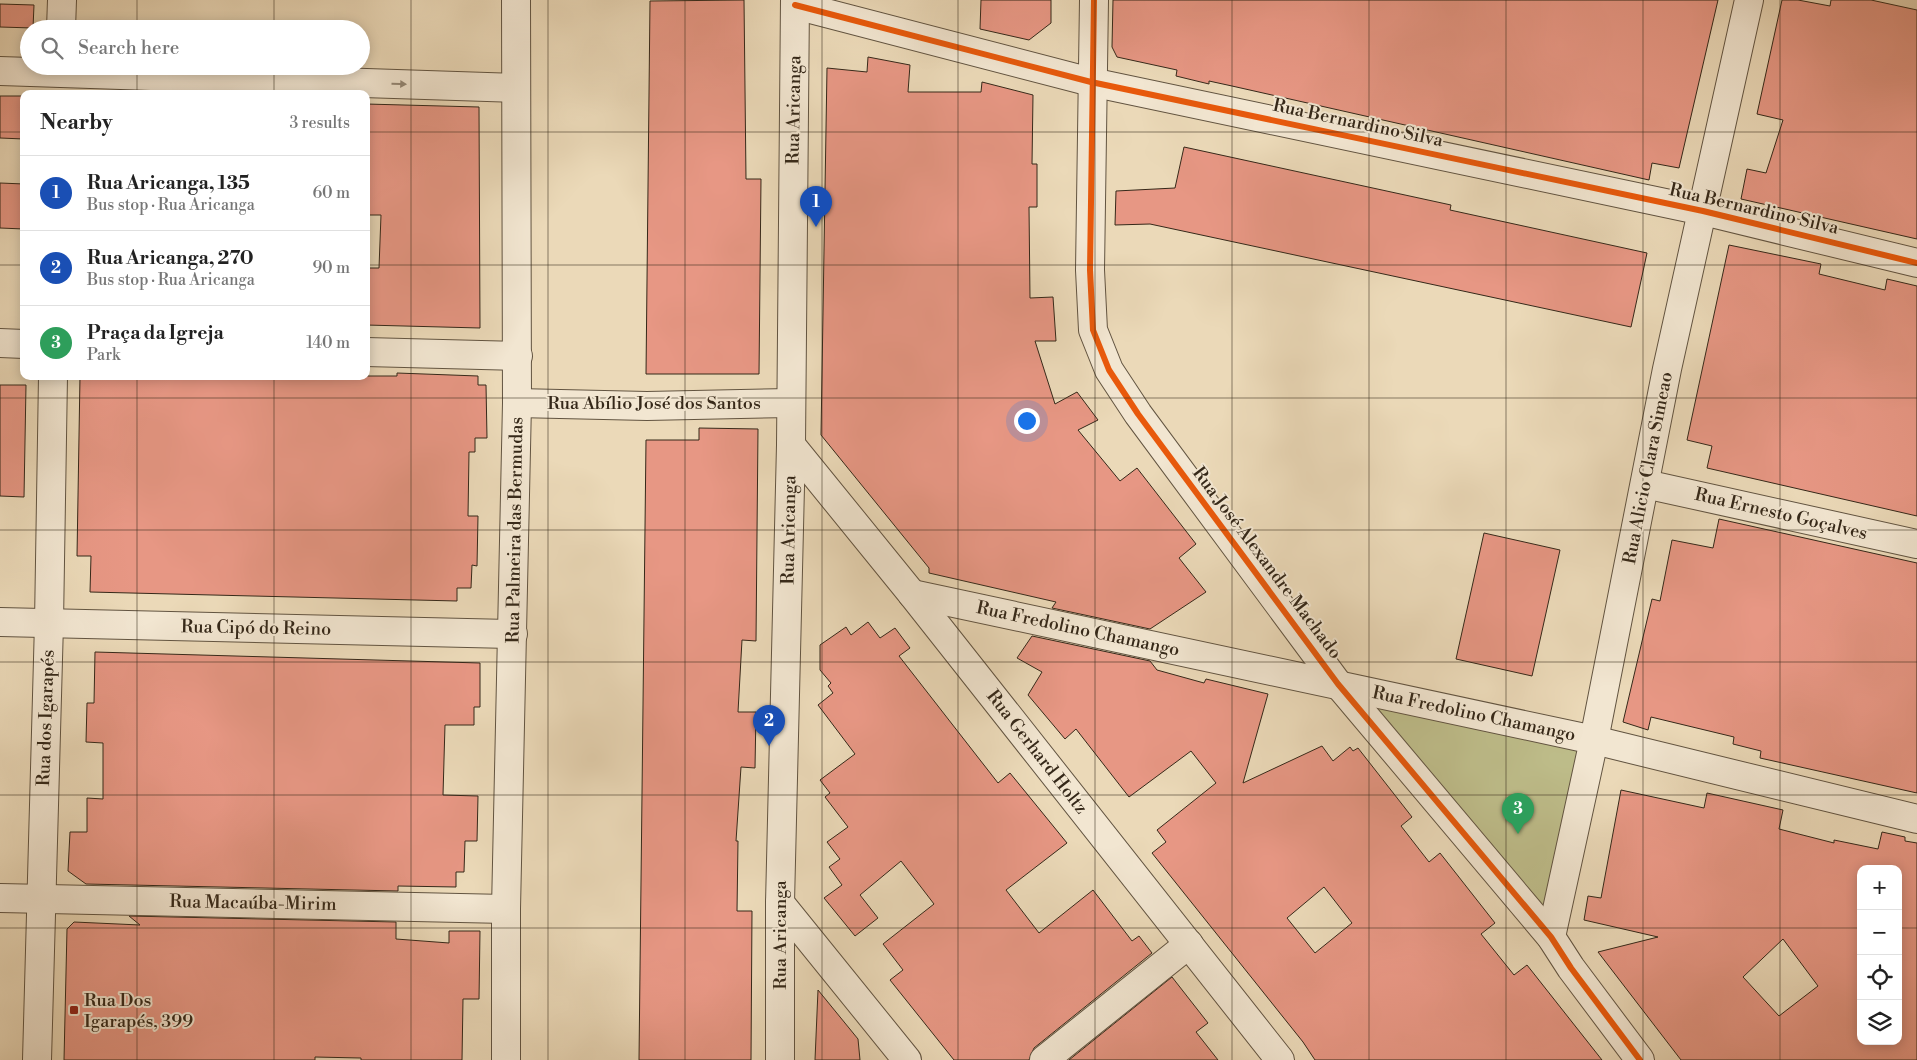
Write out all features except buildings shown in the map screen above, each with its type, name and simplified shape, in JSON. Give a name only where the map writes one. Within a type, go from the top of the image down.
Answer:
[{"type":"street","points":[[61,20],[62,0]]},
{"type":"street","name":"Rua Palmeira das Bermudas","points":[[506,1060],[506,909],[518,356],[516,0]]},
{"type":"street","name":"Rua José Alexandre Machado","points":[[1094,0],[1091,82],[1090,270],[1093,330],[1109,370],[1138,414],[1338,684],[1551,937],[1571,968],[1640,1060]]},
{"type":"street","name":"Rua Alicio Clara Simeao","points":[[1551,937],[1594,740],[1644,484],[1749,0]]},
{"type":"street","name":"Rua Bernardino Silva","points":[[795,2],[1091,82],[1703,211],[1917,263]]},
{"type":"street","name":"Rua Aricanga","points":[[780,1060],[780,903],[791,446],[795,2]]},
{"type":"street","points":[[0,71],[20,73]]},
{"type":"street","points":[[34,75],[60,78],[516,88]]},
{"type":"street","points":[[0,343],[20,344]]},
{"type":"street","points":[[370,352],[518,356]]},
{"type":"street","name":"Rua dos Igarapés","points":[[37,1060],[49,624],[53,380]]},
{"type":"street","name":"Rua Abílio José dos Santos","points":[[517,403],[647,406],[791,403]]},
{"type":"street","name":"Rua Gerhard Holtz","points":[[791,446],[912,594],[1280,1060]]},
{"type":"street","name":"Rua Ernesto Goçalves","points":[[1644,484],[1917,544]]},
{"type":"street","name":"Rua Fredolino Chamango","points":[[912,594],[1594,740],[1917,819]]},
{"type":"street","name":"Rua Cipó do Reino","points":[[0,622],[513,634]]},
{"type":"street","name":"Rua Macaúba-Mirim","points":[[0,898],[506,909]]},
{"type":"street","points":[[780,903],[907,1060]]},
{"type":"street","points":[[1044,1060],[1189,944]]},
{"type":"shaded area","points":[[1342,687],[1585,744],[1548,924]]},
{"type":"cycle path","points":[[1094,0],[1090,270],[1093,330],[1109,370],[1138,414],[1338,684],[1551,937],[1571,968],[1640,1060]]},
{"type":"cycle path","points":[[795,5],[1091,82],[1703,211],[1917,263]]},
{"type":"place","name":"Rua Aricanga, 135","points":[[816,227]]},
{"type":"place","name":"Rua Aricanga, 270","points":[[769,746]]},
{"type":"place","name":"Praça da Igreja","points":[[1518,834]]},
{"type":"place","name":"Rua Dos Igarapés, 399","points":[[74,1010]]}]
